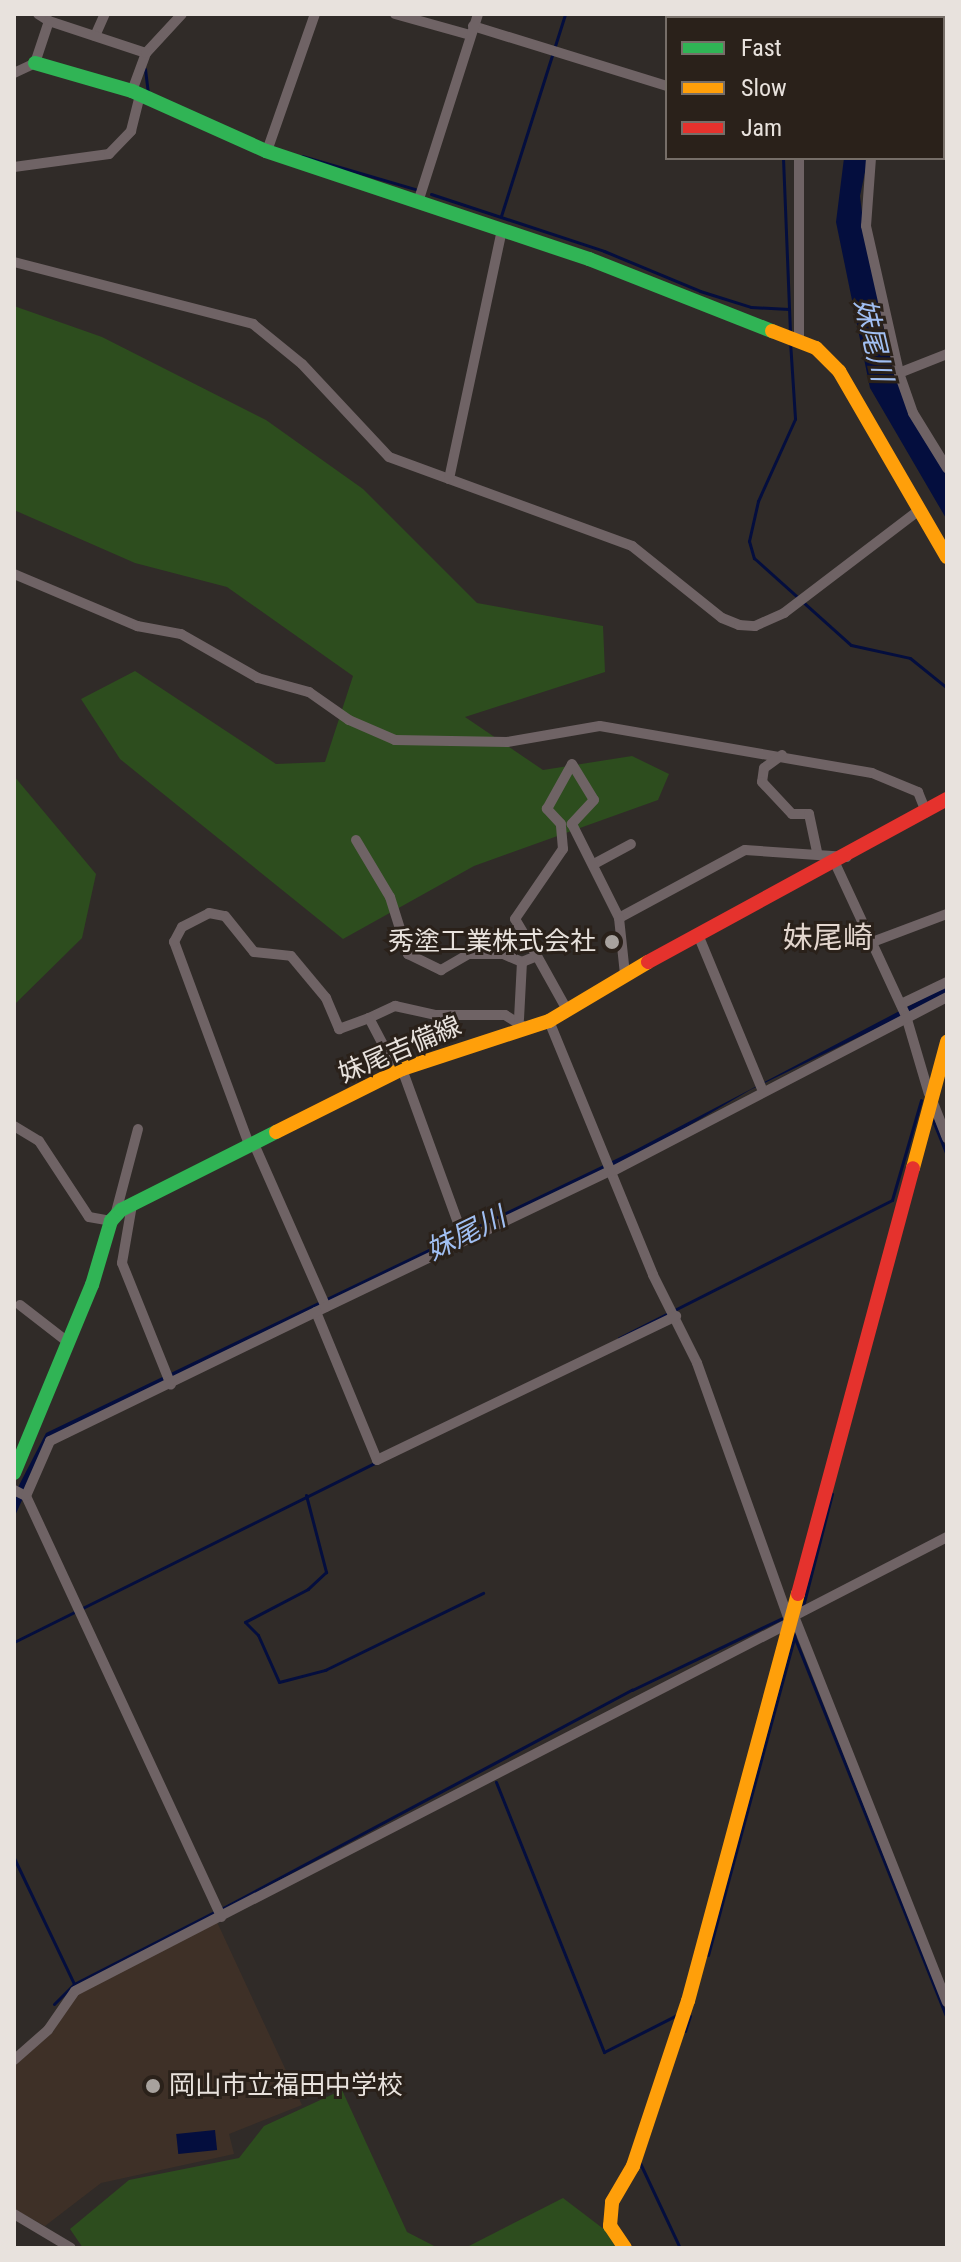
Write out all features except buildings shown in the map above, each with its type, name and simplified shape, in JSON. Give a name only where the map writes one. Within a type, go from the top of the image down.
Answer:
[{"type":"street","points":[[38,14],[49,21],[146,53]]},
{"type":"street","points":[[95,36],[105,14]]},
{"type":"street","points":[[14,167],[74,156],[91,160],[121,147],[146,53],[182,14]]},
{"type":"street","points":[[268,148],[315,14]]},
{"type":"street","points":[[395,14],[553,51],[665,85]]},
{"type":"street","points":[[419,199],[478,14]]},
{"type":"street","points":[[14,73],[32,64],[49,21]]},
{"type":"street","points":[[14,58],[89,83],[136,93],[268,148],[419,199],[793,336],[839,371],[947,557]]},
{"type":"street","points":[[793,336],[799,160]]},
{"type":"street","points":[[871,160],[866,226],[899,373],[945,464]]},
{"type":"street","points":[[449,479],[502,229]]},
{"type":"street","points":[[14,262],[253,324],[281,343],[389,457],[632,546],[722,618],[739,625],[755,626],[800,601],[918,511]]},
{"type":"street","points":[[899,373],[947,354]]},
{"type":"street","points":[[14,574],[137,626],[181,634],[258,678],[309,692],[349,720],[395,740],[507,742],[584,726],[782,755],[872,773],[918,792],[926,812]]},
{"type":"street","points":[[782,755],[764,768],[762,782],[792,814],[809,814],[817,851]]},
{"type":"street","points":[[567,1010],[515,919],[563,849],[561,824],[547,809],[572,764],[594,800],[572,824],[619,918],[625,974]]},
{"type":"street","name":"妹尾吉備線","points":[[113,1218],[132,1205],[399,1070],[523,1024],[549,1021],[625,974],[841,860],[947,799]]},
{"type":"street","points":[[356,840],[390,897],[408,954],[441,970],[469,954],[503,954],[522,962],[537,956]]},
{"type":"street","points":[[594,864],[631,844]]},
{"type":"street","points":[[619,918],[745,850],[817,851],[841,860],[903,1009],[932,1101],[947,1137]]},
{"type":"street","points":[[522,962],[523,1024],[436,1015],[395,1006],[339,1029],[326,998],[291,956],[254,952],[225,916],[209,913],[182,927],[174,942],[189,991],[252,1146],[322,1305],[378,1461],[674,1313]]},
{"type":"street","points":[[875,941],[947,914]]},
{"type":"street","points":[[699,937],[760,1085]]},
{"type":"street","points":[[219,1912],[78,1606],[21,1493],[50,1441],[322,1305],[611,1168],[947,982]]},
{"type":"street","points":[[903,1009],[947,997]]},
{"type":"street","points":[[369,1018],[399,1070],[460,1228]]},
{"type":"street","points":[[549,1021],[674,1313],[792,1620],[947,2002]]},
{"type":"street","points":[[625,2248],[610,2226],[612,2202],[633,2166],[688,2001],[947,1042]]},
{"type":"street","points":[[14,1126],[56,1161],[89,1217],[113,1218]]},
{"type":"street","points":[[14,1473],[69,1343],[113,1218],[138,1129]]},
{"type":"street","points":[[132,1205],[122,1263],[169,1381]]},
{"type":"street","points":[[20,1305],[69,1343]]},
{"type":"street","points":[[14,2060],[48,2030],[75,1991],[219,1912],[792,1620],[947,1537]]},
{"type":"street","points":[[14,2214],[71,2248]]},
{"type":"shaded area","name":"岡山市立福田中学校","points":[[217,1922],[302,2105],[229,2134],[234,2154],[101,2183],[45,2226],[14,2209],[14,2066],[53,2032],[74,1994]]},
{"type":"green space","points":[[14,306],[102,337],[266,420],[363,489],[477,603],[603,626],[605,672],[465,717],[543,770],[632,756],[669,774],[658,800],[474,866],[343,939],[120,759],[81,699],[135,671],[276,764],[325,762],[353,676],[227,587],[135,563],[14,510]]},
{"type":"green space","points":[[14,776],[96,874],[82,938],[14,1005]]},
{"type":"green space","points":[[342,2090],[407,2232],[438,2248],[83,2248],[70,2229],[129,2180],[239,2158],[264,2126]]},
{"type":"green space","points":[[563,2198],[605,2230],[616,2248],[465,2248]]},
{"type":"water","name":"妹尾川","points":[[844,160],[868,160],[860,196],[865,239],[913,419],[947,473],[947,520],[870,388],[836,222]]},
{"type":"water","name":"妹尾川","points":[[947,986],[947,994],[750,1090],[649,1149],[49,1440],[14,1518],[14,1495],[46,1433],[637,1149]]},
{"type":"water","points":[[215,2130],[217,2150],[178,2154],[176,2134]]},
{"type":"waterway","points":[[501,216],[565,14]]},
{"type":"waterway","points":[[145,69],[148,92]]},
{"type":"waterway","points":[[302,156],[415,189]]},
{"type":"waterway","points":[[783,160],[790,334]]},
{"type":"waterway","points":[[431,194],[604,251],[700,291],[751,307],[789,309]]},
{"type":"waterway","points":[[790,341],[795,419],[758,501],[749,541],[754,558],[851,645],[910,658],[947,688]]},
{"type":"waterway","points":[[619,1338],[892,1200],[921,1100]]},
{"type":"waterway","points":[[932,1118],[947,1155]]},
{"type":"waterway","points":[[14,1642],[377,1462]]},
{"type":"waterway","points":[[803,1606],[832,1494]]},
{"type":"waterway","points":[[306,1495],[326,1572],[308,1589],[245,1622],[258,1635],[279,1682],[325,1670],[483,1593]]},
{"type":"waterway","points":[[221,1909],[632,1690],[782,1618]]},
{"type":"waterway","points":[[708,1955],[795,1634]]},
{"type":"waterway","points":[[794,1636],[947,2019]]},
{"type":"waterway","points":[[496,1782],[604,2052],[677,2015]]},
{"type":"waterway","points":[[14,1858],[74,1984]]},
{"type":"waterway","points":[[54,2004],[74,1984],[214,1912]]},
{"type":"waterway","points":[[685,2031],[690,2016]]},
{"type":"waterway","points":[[640,2163],[680,2248]]},
{"type":"traffic: fast","points":[[35,63],[132,91],[266,151],[589,259],[772,331]]},
{"type":"traffic: fast","points":[[14,1473],[92,1285],[111,1221],[121,1210],[276,1132]]},
{"type":"traffic: slow","points":[[772,331],[816,348],[839,371],[947,557]]},
{"type":"traffic: slow","points":[[276,1132],[402,1069],[549,1021],[648,962]]},
{"type":"traffic: slow","points":[[913,1168],[947,1042]]},
{"type":"traffic: slow","points":[[625,2248],[610,2226],[612,2202],[633,2166],[688,2001],[798,1594]]},
{"type":"traffic: jam","points":[[648,962],[947,799]]},
{"type":"traffic: jam","points":[[798,1594],[913,1168]]},
{"type":"place","name":"秀塗工業株式会社","points":[[612,942]]},
{"type":"place","name":"岡山市立福田中学校","points":[[153,2086]]},
{"type":"district","name":"妹尾崎","points":[[828,938]]}]
